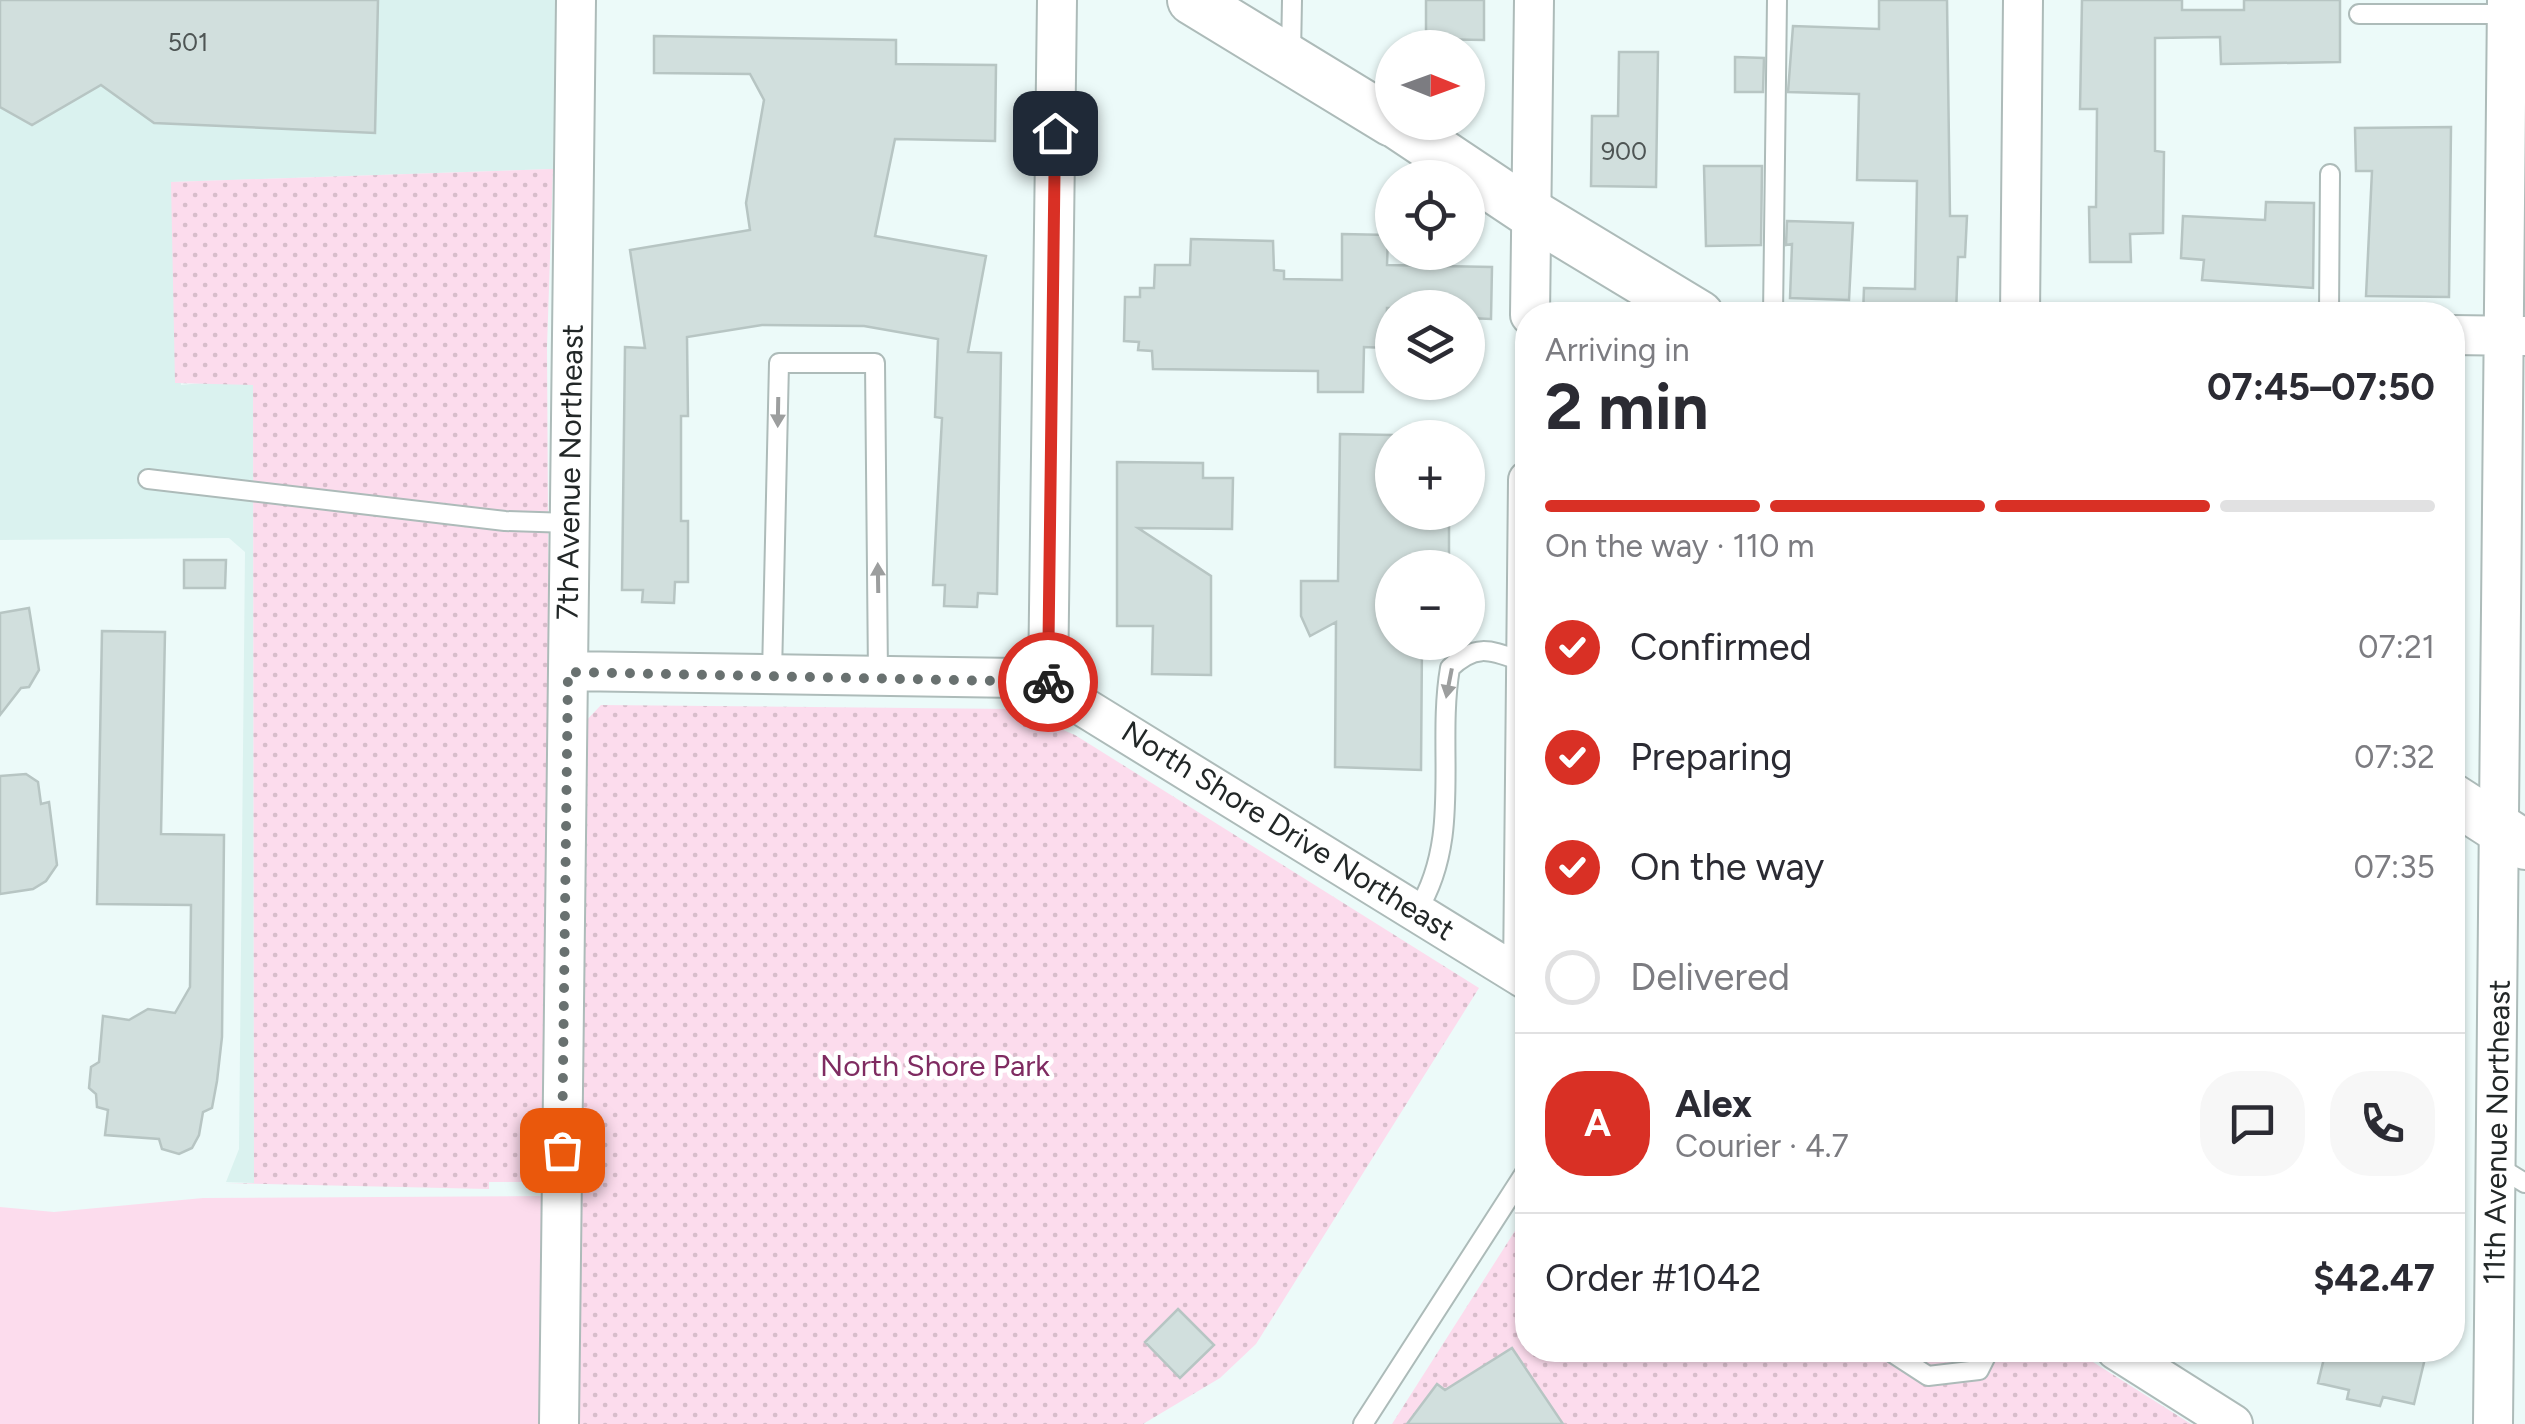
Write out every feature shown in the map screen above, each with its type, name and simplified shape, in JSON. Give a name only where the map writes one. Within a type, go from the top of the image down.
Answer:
[{"type":"street","name":"7th Avenue Northeast","points":[[559,1424],[576,0]]},
{"type":"street","points":[[1048,684],[1057,0]]},
{"type":"street","points":[[1192,0],[1375,111]]},
{"type":"street","points":[[1530,302],[1534,0]]},
{"type":"street","points":[[2020,302],[2024,0]]},
{"type":"street","name":"11th Avenue Northeast","points":[[2493,1424],[2511,1174],[2516,335],[2506,7]]},
{"type":"street","points":[[1420,140],[1532,214],[1678,302]]},
{"type":"street","points":[[2465,335],[2516,335]]},
{"type":"street","name":"North Shore Drive Northeast","points":[[568,672],[1022,678],[1048,684],[1515,973]]},
{"type":"street","points":[[2465,806],[2513,837]]},
{"type":"street","points":[[2135,1362],[2233,1424]]},
{"type":"lane","points":[[1291,60],[1292,0]]},
{"type":"lane","points":[[1773,302],[1777,0]]},
{"type":"lane","points":[[2360,14],[2506,7]]},
{"type":"lane","points":[[2329,302],[2330,174]]},
{"type":"lane","points":[[772,674],[779,363],[875,363],[878,676]]},
{"type":"lane","points":[[148,479],[504,521],[570,524]]},
{"type":"lane","points":[[1417,911],[1434,883],[1444,845],[1450,668],[1466,652],[1492,651],[1515,659]]},
{"type":"lane","points":[[1363,1424],[1515,1188]]},
{"type":"lane","points":[[1906,1362],[1928,1376],[1980,1370],[1984,1362]]},
{"type":"shaded area","points":[[0,0],[557,0],[553,169],[172,182],[181,385],[253,378],[254,1183],[226,1182],[239,1149],[245,552],[229,538],[0,540]]},
{"type":"green space","points":[[553,169],[547,347],[549,675],[544,1182],[489,1182],[489,1189],[225,1183],[254,1183],[253,385],[175,383],[171,182]]},
{"type":"green space","name":"North Shore Park","points":[[601,705],[1013,709],[1075,735],[1479,988],[1256,1344],[1220,1378],[1143,1424],[577,1424],[582,725]]},
{"type":"green space","points":[[545,1196],[544,1424],[0,1424],[0,1207],[54,1212],[203,1198]]},
{"type":"green space","points":[[1515,1231],[1515,1362],[2093,1362],[2191,1424],[1392,1424]]},
{"type":"building","points":[[0,0],[378,0],[375,133],[154,123],[101,85],[32,125],[0,107]]},
{"type":"building","points":[[1426,0],[1484,0],[1484,30],[1426,30]]},
{"type":"building","points":[[1879,0],[1947,0],[1950,216],[1967,216],[1965,257],[1958,257],[1956,302],[1863,302],[1864,288],[1915,289],[1917,181],[1857,180],[1859,94],[1788,92],[1793,26],[1879,29]]},
{"type":"building","points":[[2082,0],[2182,0],[2182,10],[2244,10],[2244,0],[2340,0],[2340,62],[2221,64],[2220,37],[2155,38],[2155,151],[2164,152],[2163,233],[2130,234],[2131,262],[2090,262],[2089,207],[2096,207],[2097,109],[2080,109]]},
{"type":"building","points":[[654,36],[896,40],[896,64],[996,65],[995,141],[895,139],[875,236],[986,256],[968,352],[1001,353],[997,594],[978,593],[977,607],[944,606],[945,585],[933,585],[942,418],[935,417],[938,339],[864,326],[762,325],[687,337],[688,416],[681,416],[681,521],[688,521],[688,582],[675,582],[674,603],[642,602],[643,590],[622,590],[625,347],[645,348],[630,250],[750,230],[746,203],[764,100],[750,74],[654,73]]},
{"type":"building","points":[[1619,52],[1658,52],[1656,187],[1591,186],[1592,116],[1618,116]]},
{"type":"building","points":[[1735,57],[1764,58],[1763,92],[1735,92]]},
{"type":"building","points":[[2451,127],[2449,297],[2366,296],[2372,171],[2356,171],[2355,128]]},
{"type":"building","points":[[1704,166],[1762,166],[1761,245],[1706,246]]},
{"type":"building","points":[[2266,202],[2314,203],[2313,288],[2202,280],[2204,260],[2181,258],[2183,216],[2265,220]]},
{"type":"building","points":[[1787,221],[1853,223],[1849,300],[1790,298],[1792,244],[1786,245]]},
{"type":"building","points":[[1342,234],[1375,235],[1375,270],[1492,267],[1491,319],[1485,319],[1485,290],[1375,290],[1375,348],[1364,347],[1363,392],[1318,392],[1318,371],[1153,369],[1152,351],[1138,350],[1139,342],[1124,341],[1125,297],[1140,297],[1140,288],[1154,288],[1155,265],[1190,265],[1191,239],[1273,241],[1274,270],[1284,271],[1284,279],[1342,280]]},
{"type":"building","points":[[1340,434],[1375,435],[1375,530],[1449,530],[1449,550],[1375,550],[1375,660],[1422,660],[1421,770],[1335,767],[1336,622],[1310,636],[1301,616],[1301,581],[1338,581]]},
{"type":"building","points":[[1117,462],[1203,463],[1203,478],[1233,478],[1232,529],[1138,528],[1211,576],[1211,675],[1152,674],[1153,626],[1117,626]]},
{"type":"building","points":[[184,560],[226,560],[225,588],[184,588]]},
{"type":"building","points":[[29,608],[39,670],[29,687],[21,688],[0,715],[0,613]]},
{"type":"building","points":[[102,631],[165,632],[161,834],[224,835],[222,1037],[217,1081],[212,1108],[203,1112],[199,1135],[192,1148],[179,1154],[162,1149],[159,1139],[105,1135],[108,1110],[97,1107],[96,1094],[89,1088],[91,1067],[99,1062],[103,1016],[129,1020],[148,1009],[175,1013],[190,987],[191,905],[97,904]]},
{"type":"building","points":[[26,774],[38,782],[41,804],[49,802],[57,865],[46,881],[33,889],[0,894],[0,776]]},
{"type":"building","points":[[1178,1309],[1214,1345],[1180,1378],[1145,1342]]},
{"type":"building","points":[[1512,1348],[1515,1362],[1521,1362],[1563,1424],[1407,1424],[1437,1384],[1445,1390]]},
{"type":"building","points":[[2323,1362],[2424,1362],[2414,1404],[2383,1397],[2380,1406],[2347,1399],[2349,1390],[2318,1383]]},
{"type":"way so far","points":[[562,1150],[568,672],[1022,678],[1048,682]]},
{"type":"route","points":[[1048,682],[1055,133]]}]
